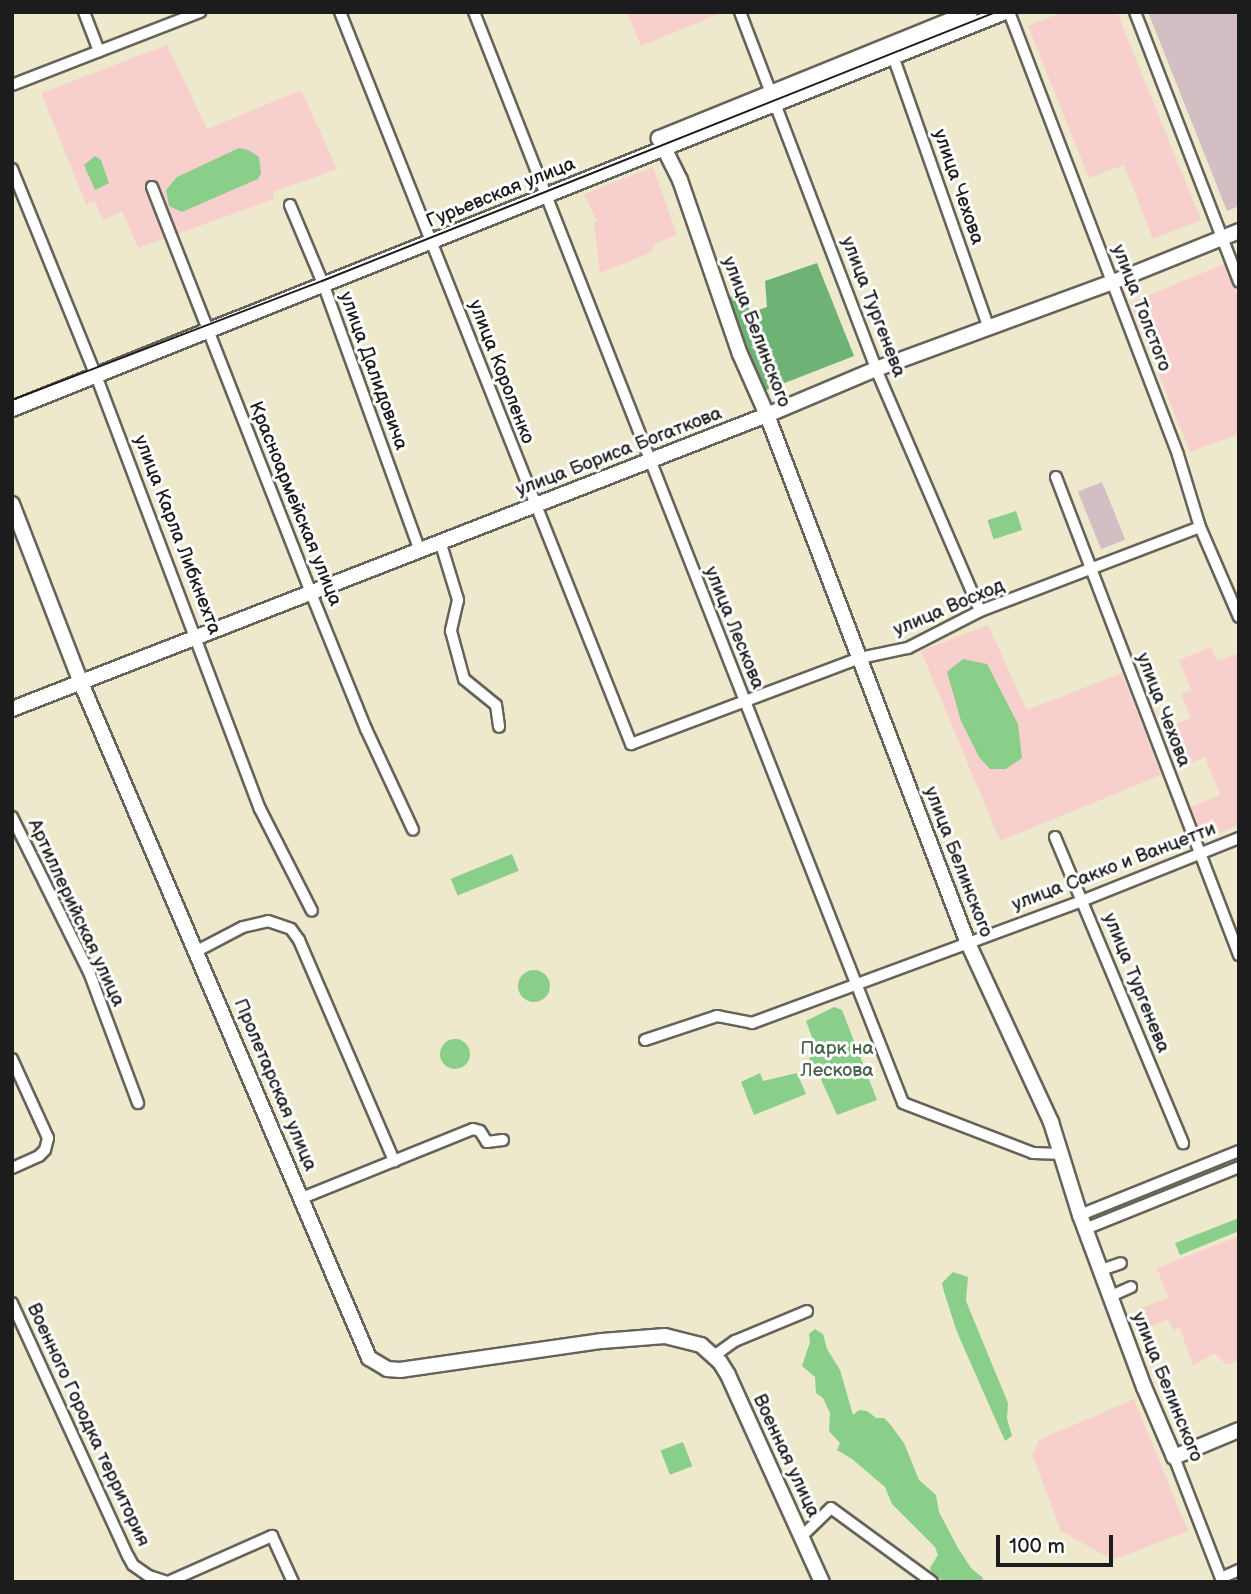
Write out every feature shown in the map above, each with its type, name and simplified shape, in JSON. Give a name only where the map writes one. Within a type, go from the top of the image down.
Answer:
[{"type":"main road","name":"Гурьевская улица","points":[[12,409],[97,378],[432,242],[970,12]]},
{"type":"main road","name":"Гурьевская улица","points":[[774,97],[893,56],[1007,12]]},
{"type":"main road","name":"улица Белинского","points":[[661,143],[680,180],[740,354],[767,415],[967,941],[1051,1122],[1058,1154],[1082,1222],[1143,1387],[1174,1457]]},
{"type":"main road","name":"улица Бориса Богаткова","points":[[12,709],[767,415],[876,369],[1113,282],[1239,231]]},
{"type":"main road","name":"Пролетарская улица","points":[[12,504],[80,683],[302,1198],[355,1331],[369,1358],[387,1369],[428,1367],[555,1346],[665,1336],[689,1339],[711,1354]]},
{"type":"main road","name":"Военная улица","points":[[711,1354],[728,1375],[822,1582]]},
{"type":"main road","points":[[1174,1457],[1239,1430]]},
{"type":"street","points":[[84,12],[99,51]]},
{"type":"street","points":[[12,85],[200,12]]},
{"type":"street","name":"улица Короленко","points":[[340,12],[534,506],[631,744]]},
{"type":"street","name":"улица Лескова","points":[[474,12],[648,460],[903,1102],[1033,1153],[1058,1154]]},
{"type":"street","name":"улица Тургенева","points":[[740,12],[876,369],[980,611]]},
{"type":"street","name":"улица Толстого","points":[[1007,12],[1178,455],[1200,527],[1239,617]]},
{"type":"street","points":[[1135,12],[1239,282]]},
{"type":"street","name":"улица Чехова","points":[[893,56],[989,329]]},
{"type":"street","name":"улица Карла Либкнехта","points":[[12,169],[97,378],[260,808],[312,911]]},
{"type":"street","name":"Красноармейская улица","points":[[152,187],[311,593],[369,736],[412,830]]},
{"type":"street","name":"улица Далидовича","points":[[290,205],[324,286],[420,551]]},
{"type":"street","name":"улица Чехова","points":[[1056,477],[1089,570],[1239,955]]},
{"type":"street","name":"улица Восход","points":[[631,744],[745,704],[860,658],[908,648],[980,611],[1200,527]]},
{"type":"street","points":[[440,541],[458,600],[451,631],[464,679],[496,705],[499,727]]},
{"type":"street","name":"Артиллерийская улица","points":[[12,817],[89,972],[138,1102]]},
{"type":"street","name":"улица Тургенева","points":[[1055,837],[1084,900],[1183,1143]]},
{"type":"street","name":"улица Сакко и Ванцетти","points":[[645,1040],[717,1016],[752,1023],[967,941],[1084,900],[1239,838]]},
{"type":"street","points":[[197,951],[243,927],[268,920],[291,929],[299,940],[394,1161]]},
{"type":"street","points":[[12,1059],[48,1138],[45,1150],[38,1156],[12,1168]]},
{"type":"street","points":[[302,1198],[473,1129],[480,1131],[487,1142],[503,1140]]},
{"type":"street","points":[[1082,1222],[1239,1152]]},
{"type":"street","points":[[1082,1222],[1239,1167]]},
{"type":"street","points":[[1101,1270],[1121,1263]]},
{"type":"street","points":[[1111,1296],[1131,1287]]},
{"type":"street","name":"Военного Городка территория","points":[[12,1303],[133,1565],[149,1576],[168,1582],[272,1536],[293,1582]]},
{"type":"street","points":[[711,1354],[807,1311]]},
{"type":"street","name":"улица Белинского","points":[[1174,1457],[1221,1578],[1239,1570]]},
{"type":"street","points":[[803,1536],[831,1508],[932,1582]]},
{"type":"shaded area","points":[[627,12],[721,12],[721,13],[641,46]]},
{"type":"shaded area","points":[[1062,12],[1117,12],[1201,220],[1153,239],[1124,165],[1089,178],[1028,26]]},
{"type":"shaded area","points":[[1148,12],[1239,12],[1239,206],[1227,211]]},
{"type":"shaded area","points":[[167,45],[207,129],[301,90],[337,169],[273,192],[274,199],[138,248],[122,211],[102,220],[95,201],[86,204],[41,93]]},
{"type":"shaded area","points":[[653,167],[677,235],[655,244],[652,252],[600,273],[594,223],[597,221],[584,194]]},
{"type":"shaded area","points":[[1224,264],[1239,299],[1239,434],[1190,452],[1130,303]]},
{"type":"shaded area","points":[[1102,482],[1125,539],[1101,549],[1078,492]]},
{"type":"shaded area","points":[[988,625],[1027,710],[1122,673],[1161,775],[1000,841],[921,651]]},
{"type":"shaded area","points":[[1211,647],[1217,661],[1239,653],[1239,825],[1202,840],[1189,808],[1220,795],[1205,757],[1178,768],[1162,730],[1191,718],[1181,694],[1191,690],[1179,660]]},
{"type":"shaded area","points":[[1239,1236],[1239,1360],[1226,1365],[1215,1353],[1193,1366],[1180,1328],[1173,1330],[1168,1319],[1150,1327],[1142,1308],[1168,1298],[1157,1268]]},
{"type":"shaded area","points":[[1134,1399],[1188,1531],[1113,1560],[1061,1531],[1032,1454],[1039,1440]]},
{"type":"green space","points":[[239,148],[259,157],[261,173],[258,179],[182,212],[169,206],[166,190],[177,177]]},
{"type":"green space","points":[[95,156],[101,160],[109,183],[95,190],[84,165]]},
{"type":"green space","points":[[817,263],[854,356],[764,391],[728,298],[737,294],[752,312],[767,307],[765,281]]},
{"type":"green space","points":[[1016,511],[1022,530],[994,539],[987,520]]},
{"type":"green space","points":[[963,659],[987,664],[1018,724],[1022,758],[1006,769],[990,769],[979,757],[961,721],[947,672]]},
{"type":"green space","points":[[512,854],[519,871],[458,895],[451,879]]},
{"type":"green space","points":[[534,970],[545,975],[550,986],[545,997],[534,1002],[523,997],[518,986],[523,975]]},
{"type":"green space","name":"Парк на Лескова","points":[[834,1007],[842,1010],[877,1100],[837,1115],[815,1066],[810,1066],[809,1059],[816,1048],[806,1021]]},
{"type":"green space","points":[[455,1039],[466,1043],[470,1054],[466,1065],[455,1069],[444,1065],[440,1054],[444,1043]]},
{"type":"green space","points":[[760,1073],[763,1081],[797,1073],[806,1094],[754,1115],[741,1082]]},
{"type":"green space","points":[[1239,1218],[1239,1231],[1180,1255],[1175,1243]]},
{"type":"green space","points":[[953,1272],[968,1277],[966,1301],[1008,1403],[1007,1419],[1012,1436],[1005,1441],[957,1332],[944,1292],[942,1283]]},
{"type":"green space","points":[[815,1329],[823,1334],[827,1349],[840,1370],[853,1415],[859,1410],[867,1411],[876,1418],[884,1418],[890,1424],[904,1443],[919,1480],[936,1495],[939,1512],[958,1548],[971,1568],[983,1578],[982,1582],[949,1582],[933,1577],[930,1568],[938,1555],[935,1547],[892,1504],[885,1487],[837,1450],[840,1443],[829,1431],[830,1413],[823,1398],[816,1393],[815,1377],[802,1366],[810,1342],[809,1334]]},
{"type":"green space","points":[[683,1442],[692,1466],[670,1475],[661,1451]]},
{"type":"tram line","points":[[12,400],[322,281],[996,12]]}]
